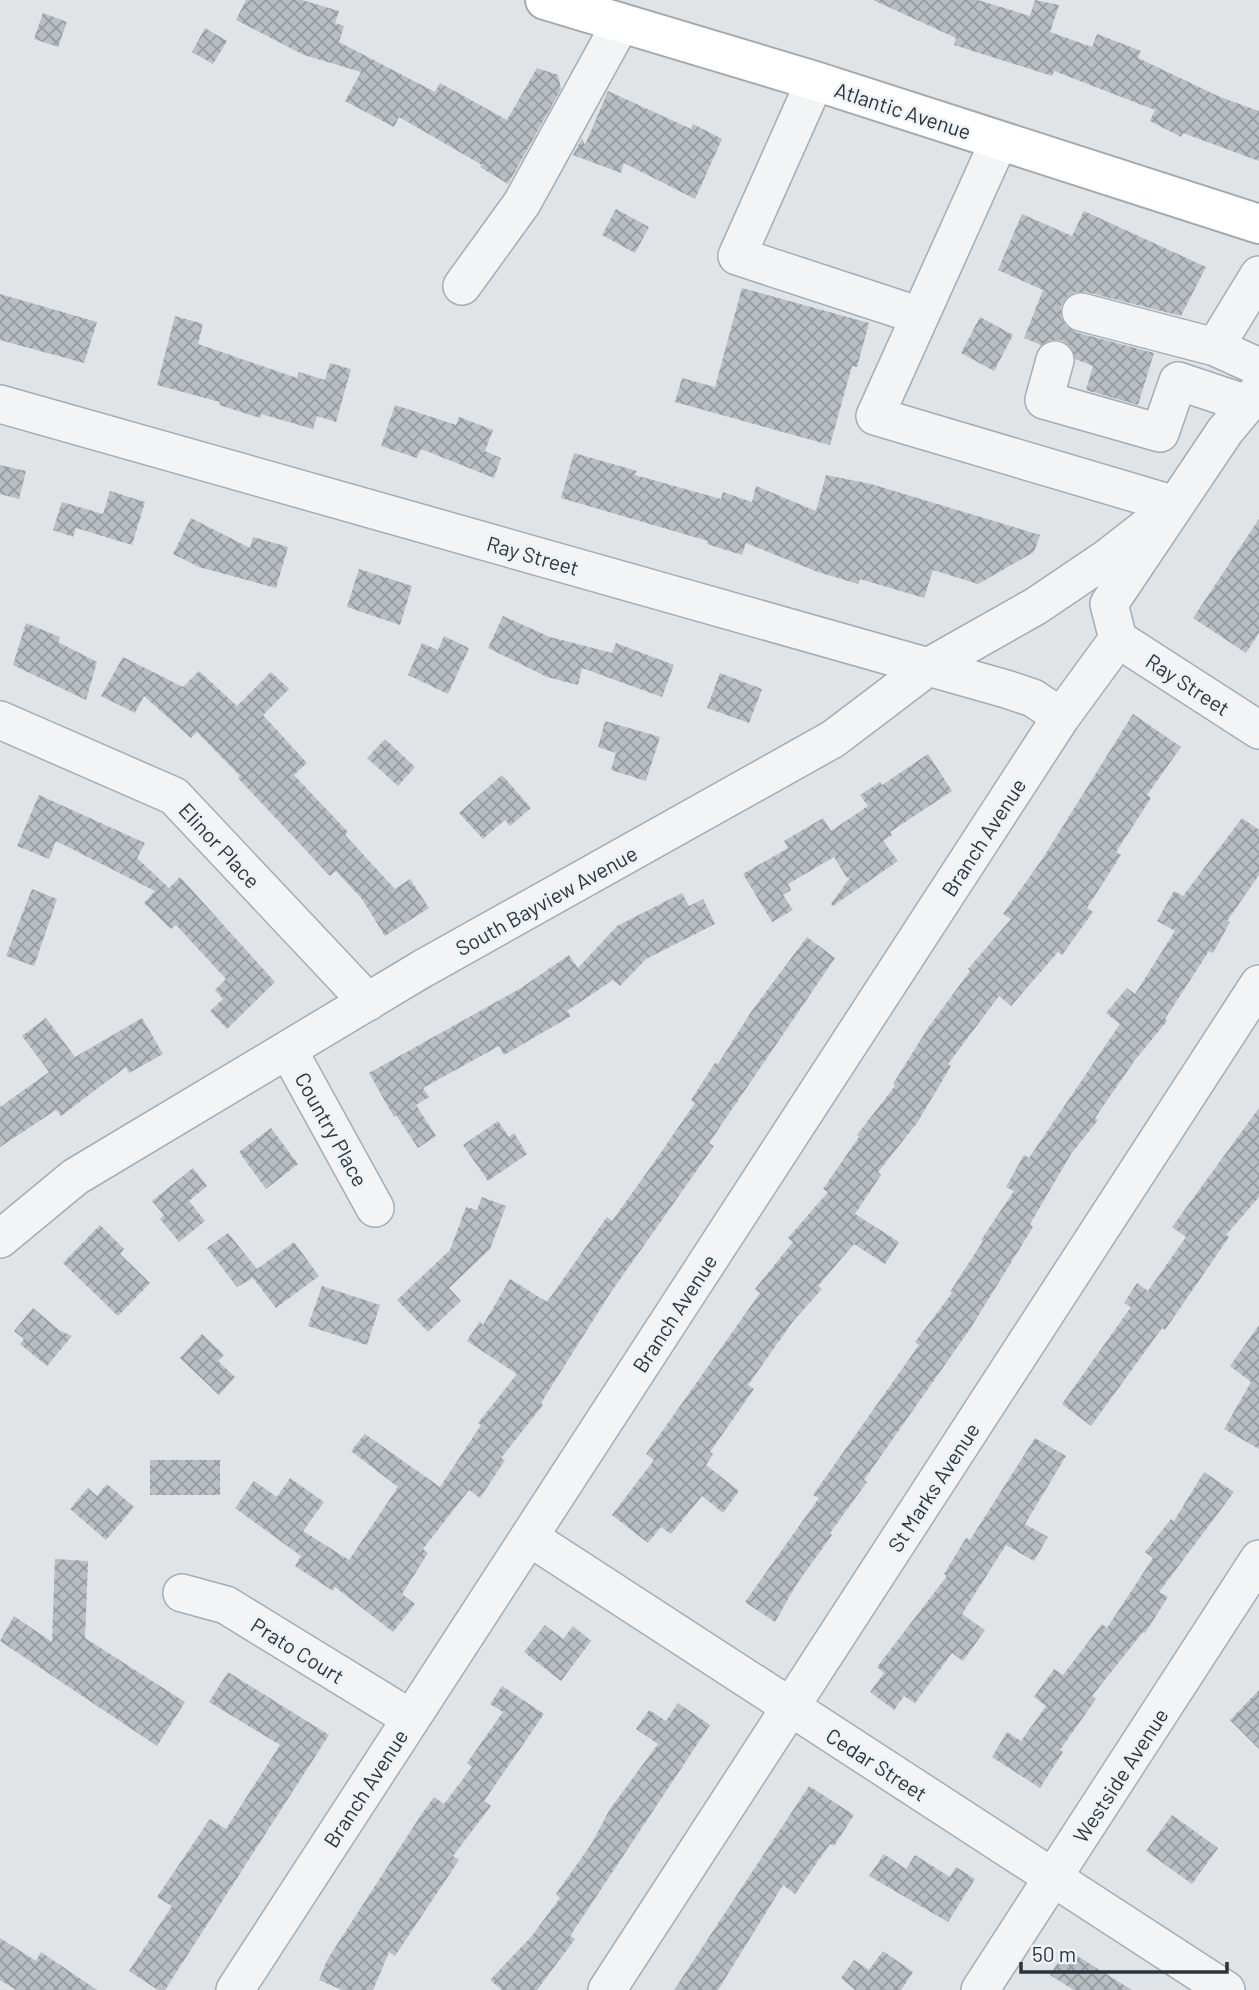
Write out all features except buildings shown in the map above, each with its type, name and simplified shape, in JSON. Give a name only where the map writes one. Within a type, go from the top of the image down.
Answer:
[{"type":"main road","name":"Atlantic Avenue","points":[[545,0],[815,81],[1259,224]]},
{"type":"street","points":[[462,286],[522,203],[621,23]]},
{"type":"street","points":[[815,81],[737,256],[920,316]]},
{"type":"street","points":[[999,141],[876,416],[1175,505]]},
{"type":"street","points":[[1215,347],[1259,275]]},
{"type":"street","points":[[1081,312],[1215,347],[1259,367]]},
{"type":"street","points":[[1055,360],[1044,400],[1160,433],[1211,452]]},
{"type":"street","points":[[1118,639],[1109,604],[1211,452],[1253,397],[1178,381],[1160,433]]},
{"type":"street","name":"Ray Street","points":[[0,404],[928,667],[1033,698],[1061,717]]},
{"type":"street","points":[[1036,606],[1107,558],[1175,505]]},
{"type":"street","name":"South Bayview Avenue","points":[[0,1239],[75,1177],[368,1002],[832,739],[928,667],[1036,606],[1109,604]]},
{"type":"street","name":"Ray Street","points":[[1118,639],[1259,730]]},
{"type":"street","name":"Branch Avenue","points":[[235,1990],[1061,717],[1118,639]]},
{"type":"street","name":"Elinor Place","points":[[2,728],[174,796],[368,1002]]},
{"type":"street","name":"St Marks Avenue","points":[[607,1990],[1259,984]]},
{"type":"street","name":"Country Place","points":[[288,1050],[375,1208]]},
{"type":"street","name":"Cedar Street","points":[[529,1537],[1226,1990]]},
{"type":"street","name":"Westside Avenue","points":[[980,1990],[1259,1559]]},
{"type":"street","name":"Prato Court","points":[[182,1593],[226,1605],[410,1718]]}]
